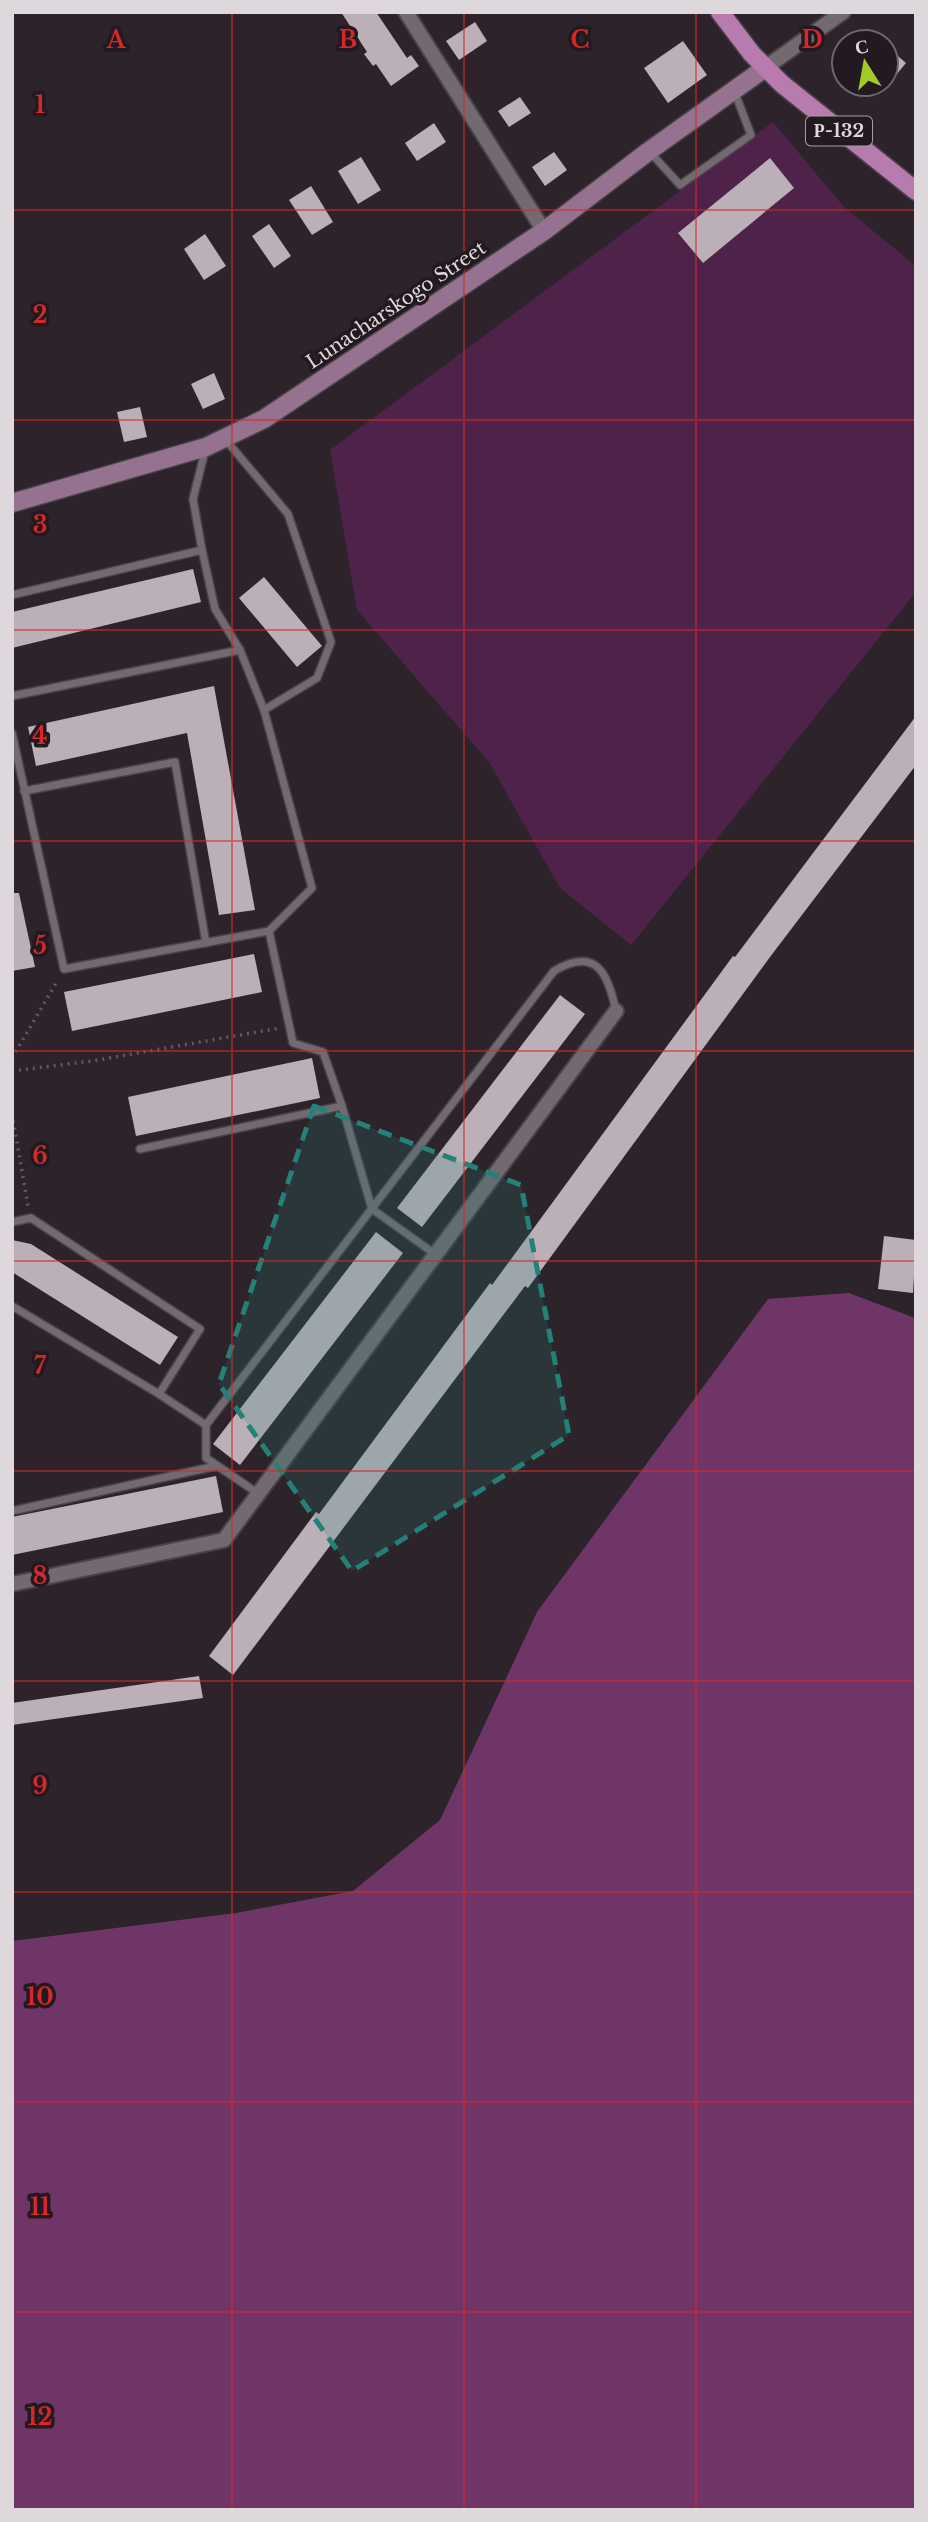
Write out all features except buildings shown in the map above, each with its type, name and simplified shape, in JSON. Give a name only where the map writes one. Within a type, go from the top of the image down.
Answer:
[{"type":"main road","points":[[720,12],[765,68]]},
{"type":"main road","name":"Р-132","points":[[765,68],[807,106],[916,191]]},
{"type":"street","points":[[406,12],[544,231]]},
{"type":"street","points":[[765,68],[843,12]]},
{"type":"street","name":"Lunacharskogo Street","points":[[12,503],[206,447],[264,419],[544,231],[765,68]]},
{"type":"street","points":[[12,1584],[224,1540],[616,1010]]},
{"type":"lane","points":[[649,151],[680,184],[751,135],[734,91]]},
{"type":"lane","points":[[225,438],[288,514],[331,642],[317,678],[264,710]]},
{"type":"lane","points":[[12,733],[64,969],[269,931],[312,888],[264,710],[240,650],[215,609],[192,499],[206,447]]},
{"type":"lane","points":[[12,595],[202,550]]},
{"type":"lane","points":[[12,696],[240,650]]},
{"type":"lane","points":[[24,791],[174,762],[206,943]]},
{"type":"lane","points":[[269,931],[293,1043],[323,1052],[372,1209],[436,1255]]},
{"type":"lane","points":[[260,1494],[206,1458],[206,1425],[554,971],[570,961],[585,961],[598,966],[610,984],[616,1010]]},
{"type":"lane","points":[[140,1149],[342,1106]]},
{"type":"lane","points":[[12,1222],[31,1218],[200,1329],[159,1394]]},
{"type":"lane","points":[[12,1307],[206,1425]]},
{"type":"lane","points":[[12,1511],[216,1466]]},
{"type":"path","points":[[12,1058],[64,969]]},
{"type":"path","points":[[12,1071],[92,1061],[289,1026]]},
{"type":"path","points":[[12,1114],[31,1218]]},
{"type":"highlighted area","points":[[314,1106],[521,1185],[569,1435],[352,1571],[219,1384]]},
{"type":"shaded area","points":[[773,122],[844,207],[916,266],[916,592],[631,945],[560,888],[489,762],[357,610],[330,450]]},
{"type":"shaded area","points":[[849,1293],[915,1318],[916,1332],[916,2510],[12,2510],[12,1941],[236,1913],[353,1891],[440,1820],[537,1612],[768,1299]]}]
